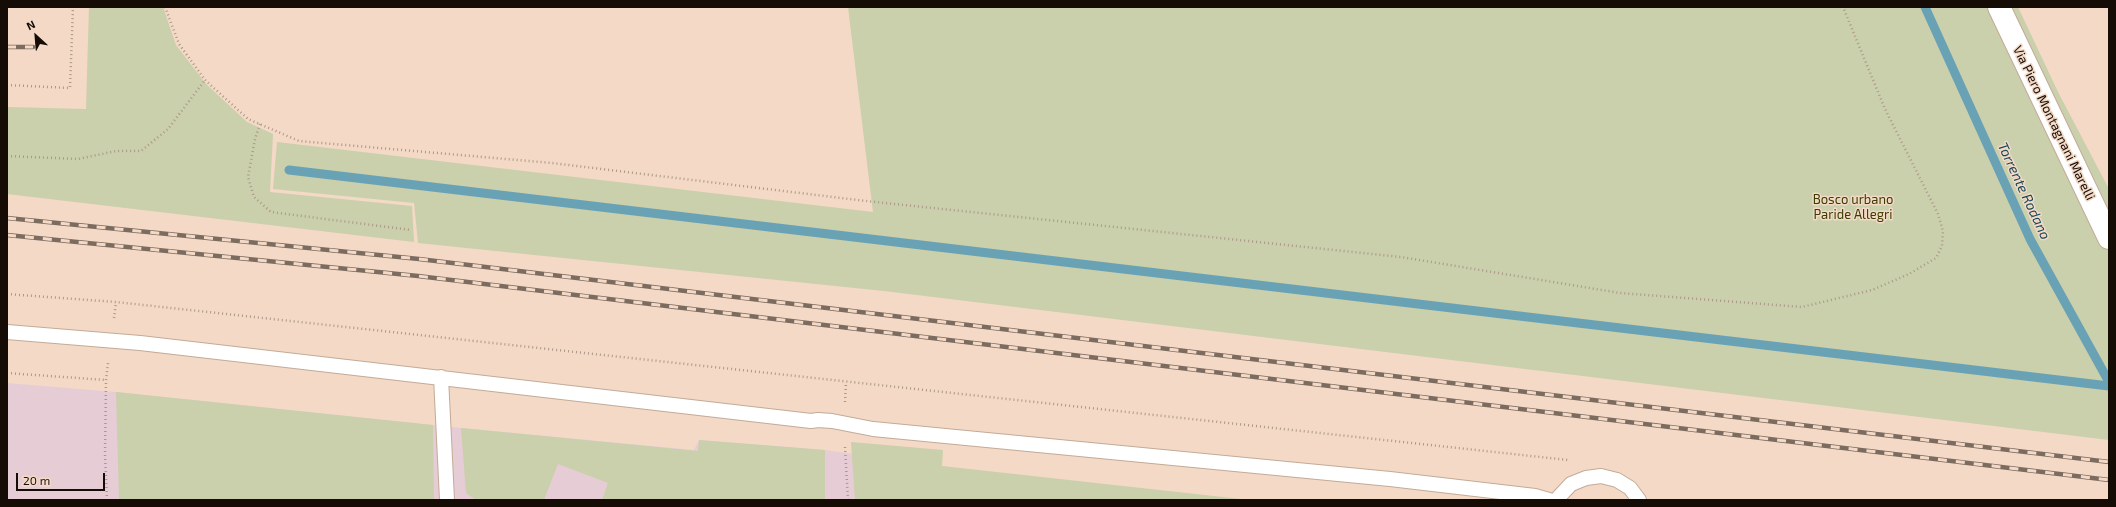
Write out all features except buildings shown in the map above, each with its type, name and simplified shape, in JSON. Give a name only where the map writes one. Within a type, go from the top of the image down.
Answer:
[{"type":"street","name":"Via Piero Montagnani Marelli","points":[[1999,7],[2109,238]]},
{"type":"lane","points":[[7,332],[110,340],[441,377],[705,409],[844,424],[873,429],[1390,479],[1534,496],[1549,500]]},
{"type":"lane","points":[[441,377],[447,500]]},
{"type":"lane","points":[[1556,500],[1571,484],[1586,478],[1601,476],[1617,480],[1630,488],[1640,500]]},
{"type":"path","points":[[7,85],[70,88],[73,7]]},
{"type":"path","points":[[165,7],[179,44],[205,80],[248,119],[299,141],[552,163],[866,201],[1402,257],[1620,293],[1802,307],[1872,290],[1909,274],[1936,258],[1942,246],[1943,231],[1938,214],[1885,109],[1843,7]]},
{"type":"path","points":[[7,156],[78,159],[116,151],[141,151],[168,129],[205,80]]},
{"type":"path","points":[[260,124],[255,139],[248,177],[254,197],[272,212],[411,230]]},
{"type":"path","points":[[7,294],[116,302],[1576,460]]},
{"type":"path","points":[[107,500],[105,455],[106,380],[110,340]]},
{"type":"path","points":[[7,373],[106,380]]},
{"type":"path","points":[[844,424],[848,500]]},
{"type":"shaded area","points":[[7,383],[116,392],[461,428],[694,450],[699,440],[825,450],[942,466],[1139,500],[7,500]]},
{"type":"green space","points":[[89,7],[163,7],[176,45],[206,84],[247,122],[273,134],[270,192],[412,206],[414,242],[7,194],[7,107],[86,109]]},
{"type":"green space","name":"Bosco urbano Paride Allegri","points":[[848,7],[2018,7],[2058,92],[2109,189],[2109,440],[884,291],[418,243],[414,203],[273,189],[277,142],[873,212]]},
{"type":"green space","points":[[116,392],[433,425],[434,500],[119,500]]},
{"type":"green space","points":[[461,428],[698,451],[699,440],[825,450],[825,500],[602,500],[608,483],[558,464],[544,500],[476,500],[466,493]]},
{"type":"green space","points":[[851,442],[943,450],[942,466],[1250,500],[855,500]]},
{"type":"waterway","name":"Torrente Rodano","points":[[1925,7],[2030,239],[2109,382]]},
{"type":"waterway","points":[[289,170],[2109,386]]},
{"type":"railway","points":[[7,47],[33,47]]},
{"type":"railway","points":[[7,218],[419,259],[2109,462]]},
{"type":"railway","points":[[7,235],[418,276],[2109,480]]}]
